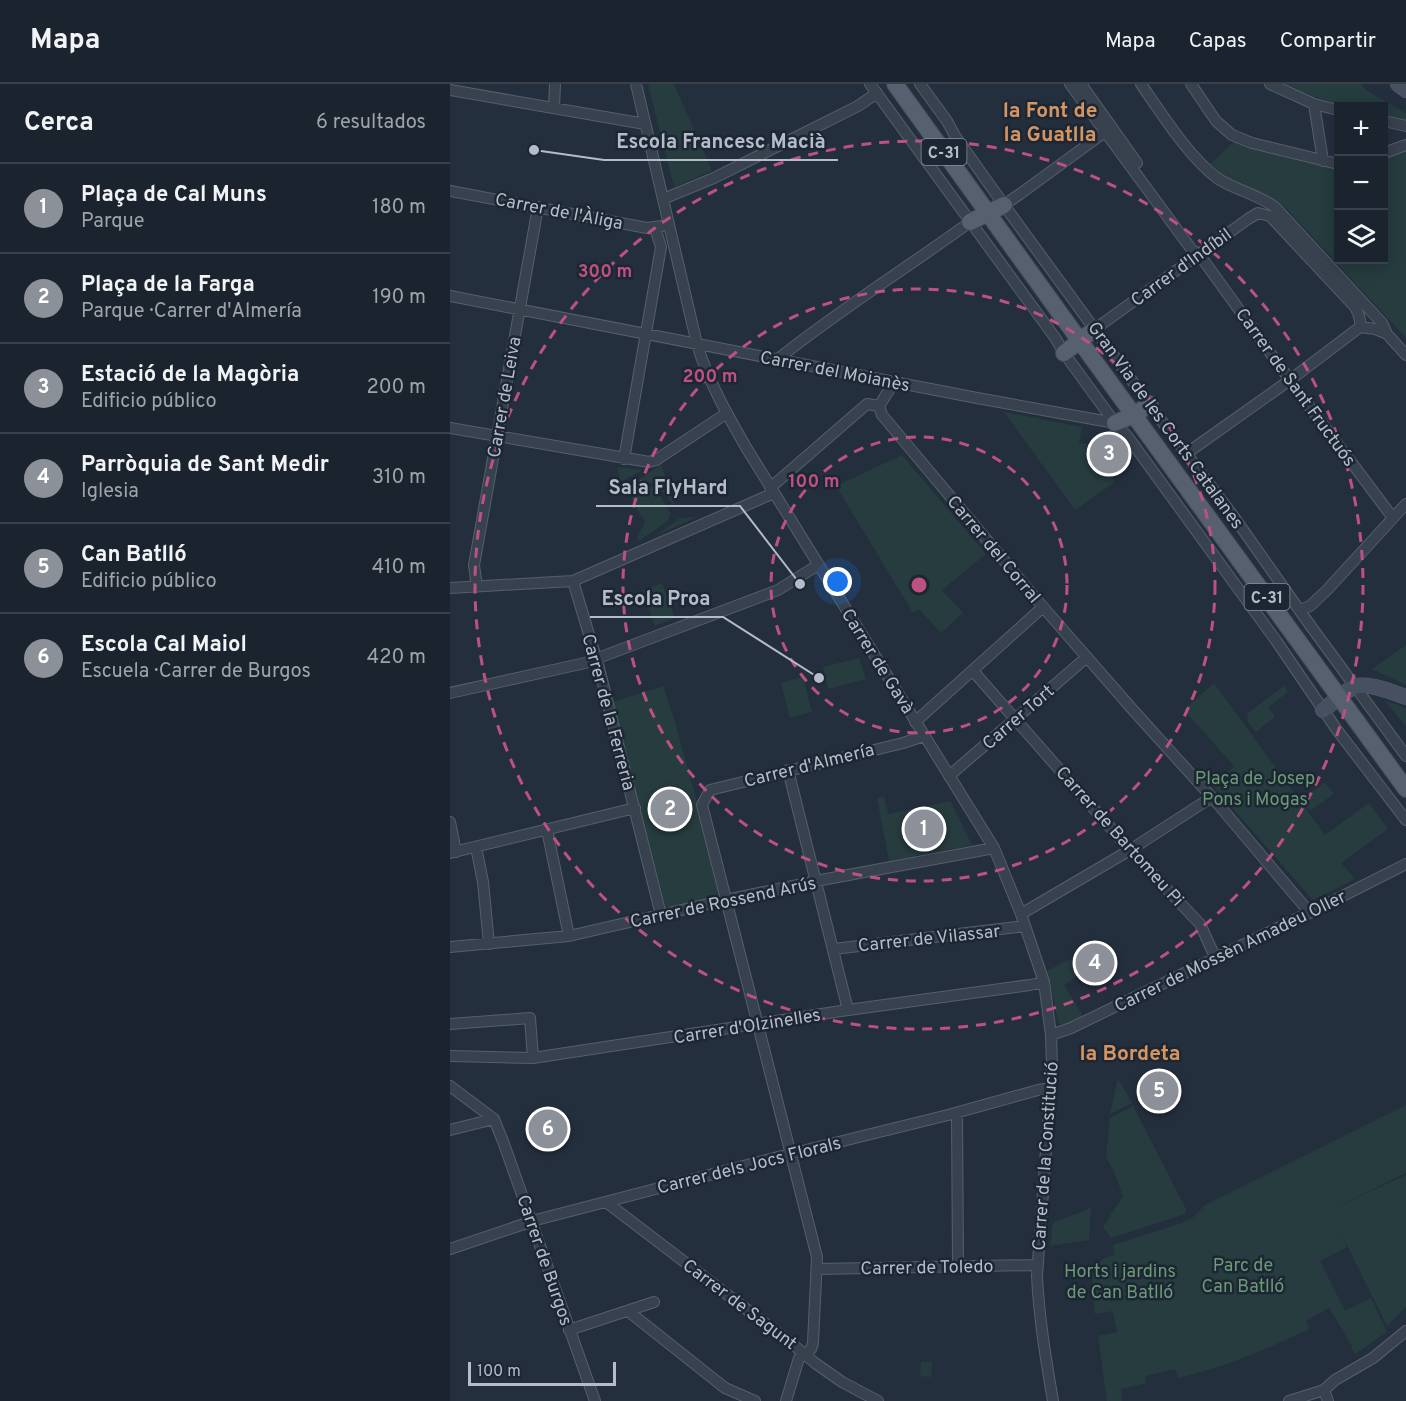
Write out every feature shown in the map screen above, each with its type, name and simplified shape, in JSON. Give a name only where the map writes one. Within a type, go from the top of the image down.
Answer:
[{"type":"main road","name":"Gran Via de les Corts Catalanes","points":[[895,84],[1406,789]]},
{"type":"main road","points":[[970,222],[1004,205]]},
{"type":"main road","points":[[1064,353],[1095,329]]},
{"type":"main road","points":[[1115,423],[1134,415],[1150,404]]},
{"type":"street","points":[[554,108],[555,84]]},
{"type":"street","name":"Carrer de Gavà","points":[[636,84],[696,344],[704,366],[727,413],[772,490],[994,848],[1021,914]]},
{"type":"street","points":[[920,84],[1004,205],[1234,517],[1354,687],[1406,756]]},
{"type":"street","name":"Carrer de Sant Fructuós","points":[[1070,84],[1192,250],[1199,254]]},
{"type":"street","name":"Carrer de Sant Fructuós","points":[[1081,84],[1197,247],[1199,254],[1393,518]]},
{"type":"street","points":[[1141,84],[1204,167],[1217,178],[1257,195],[1275,207],[1382,323],[1387,334],[1406,355]]},
{"type":"street","points":[[1191,84],[1216,121],[1232,135],[1252,143],[1334,164]]},
{"type":"street","points":[[1270,84],[1314,104],[1334,109]]},
{"type":"street","points":[[1398,84],[1406,90]]},
{"type":"street","points":[[663,199],[724,172],[858,106],[873,89],[1277,642],[1323,710],[1406,820]]},
{"type":"street","points":[[450,90],[645,124]]},
{"type":"street","points":[[1314,104],[1323,161]]},
{"type":"street","points":[[1388,122],[1406,126]]},
{"type":"street","points":[[1004,205],[1105,132]]},
{"type":"street","points":[[1388,151],[1406,145]]},
{"type":"street","name":"Carrer de l'Àliga","points":[[450,191],[644,227],[655,228],[669,225]]},
{"type":"street","name":"Carrer de Leiva","points":[[477,587],[474,565],[538,207]]},
{"type":"street","name":"Carrer d'Indíbil","points":[[1095,329],[1254,215],[1262,213],[1270,216],[1359,314],[1360,327]]},
{"type":"street","points":[[778,359],[801,340],[970,222]]},
{"type":"street","points":[[624,459],[661,248],[655,228]]},
{"type":"street","name":"Carrer del Moianès","points":[[450,296],[1115,423]]},
{"type":"street","points":[[1187,453],[1360,327],[1375,329],[1387,334]]},
{"type":"street","points":[[450,588],[573,581],[772,490],[867,404],[879,406],[894,382]]},
{"type":"street","name":"Carrer del Corral","points":[[879,406],[882,415],[1208,800]]},
{"type":"street","points":[[450,428],[649,462],[656,460],[727,413]]},
{"type":"street","points":[[1300,610],[1310,606],[1327,590],[1406,504]]},
{"type":"street","points":[[450,693],[585,663],[778,590],[818,565]]},
{"type":"street","name":"Carrer de la Ferreria","points":[[573,581],[596,659],[661,915]]},
{"type":"street","points":[[915,722],[1043,607]]},
{"type":"street","name":"Carrer Tort","points":[[949,776],[1086,657]]},
{"type":"street","name":"Carrer de Bartomeu Pi","points":[[973,671],[1130,850],[1200,924],[1216,959]]},
{"type":"street","points":[[1323,710],[1360,685],[1379,688],[1406,697]]},
{"type":"street","name":"Carrer d'Almería","points":[[725,900],[702,805],[710,790],[924,736]]},
{"type":"street","points":[[788,770],[848,1010]]},
{"type":"street","points":[[1021,914],[1130,850],[1208,800],[1310,913]]},
{"type":"street","points":[[450,822],[453,853],[634,808]]},
{"type":"street","points":[[547,830],[569,936]]},
{"type":"street","points":[[476,847],[483,882],[489,944]]},
{"type":"street","name":"Carrer de Rossend Arús","points":[[450,947],[569,936],[816,881],[994,848]]},
{"type":"street","name":"Carrer de Mossèn Amadeu Oller","points":[[1052,1035],[1216,959],[1406,864]]},
{"type":"street","points":[[725,900],[818,1257],[813,1342],[806,1355],[799,1358],[786,1401]]},
{"type":"street","name":"Carrer de la Constitució","points":[[1021,914],[1044,982],[1052,1035],[1051,1088],[1037,1265],[1038,1300],[1053,1401]]},
{"type":"street","name":"Carrer de Vilassar","points":[[834,949],[1025,926]]},
{"type":"street","name":"Carrer d'Olzinelles","points":[[450,1056],[533,1058],[1044,982]]},
{"type":"street","points":[[450,1024],[530,1018],[533,1058]]},
{"type":"street","points":[[450,1086],[494,1119]]},
{"type":"street","name":"Carrer dels Jocs Florals","points":[[450,1250],[531,1221],[1051,1088]]},
{"type":"street","points":[[957,1113],[958,1266]]},
{"type":"street","points":[[450,1130],[494,1119]]},
{"type":"street","name":"Carrer de Burgos","points":[[494,1119],[595,1401]]},
{"type":"street","name":"Carrer de Sagunt","points":[[606,1202],[815,1363],[842,1382],[878,1401]]},
{"type":"street","name":"Carrer de Toledo","points":[[817,1269],[1037,1265]]},
{"type":"street","points":[[570,1330],[654,1302]]},
{"type":"street","points":[[628,1311],[725,1388],[755,1401]]},
{"type":"street","points":[[1289,1401],[1324,1390],[1335,1380],[1373,1358],[1406,1331]]},
{"type":"street","points":[[1324,1390],[1328,1401]]},
{"type":"green space","points":[[648,84],[674,84],[712,171],[674,187]]},
{"type":"green space","points":[[1278,84],[1361,84],[1367,91],[1386,102],[1334,102]]},
{"type":"green space","points":[[1388,103],[1406,113],[1406,120],[1388,116]]},
{"type":"green space","points":[[1234,142],[1334,166],[1334,260],[1284,206],[1267,195],[1229,179],[1210,164]]},
{"type":"green space","points":[[1406,152],[1406,338],[1338,264],[1388,264],[1388,157]]},
{"type":"green space","points":[[1004,412],[1082,427],[1079,443],[1087,444],[1115,482],[1075,510]]},
{"type":"green space","points":[[902,455],[986,554],[942,590],[963,613],[941,633],[919,609],[913,613],[836,486]]},
{"type":"green space","points":[[661,464],[676,509],[656,482],[635,487],[633,484]]},
{"type":"green space","points":[[617,467],[643,470],[620,482]]},
{"type":"green space","points":[[654,485],[671,515],[669,520],[639,541],[637,538],[645,522],[631,498]]},
{"type":"green space","points":[[697,517],[655,536],[680,518]]},
{"type":"green space","points":[[662,583],[675,618],[655,626],[642,591]]},
{"type":"green space","points":[[1406,645],[1406,685],[1372,669]]},
{"type":"green space","points":[[859,658],[866,679],[828,689],[823,667]]},
{"type":"green space","points":[[803,677],[812,712],[790,718],[781,683]]},
{"type":"green space","name":"Plaça de Josep Pons i Mogas","points":[[1214,683],[1325,835],[1369,803],[1388,829],[1341,863],[1355,879],[1313,900],[1213,786],[1234,766],[1184,710]]},
{"type":"green space","points":[[663,686],[675,722],[720,886],[721,897],[666,909],[613,702]]},
{"type":"green space","points":[[1284,686],[1288,692],[1268,707],[1275,717],[1256,732],[1248,721],[1248,713]]},
{"type":"green space","points":[[1384,700],[1406,708],[1406,726]]},
{"type":"green space","points":[[1325,782],[1334,794],[1310,811],[1301,800]]},
{"type":"green space","points":[[884,796],[888,814],[950,801],[972,845],[889,861],[877,798]]},
{"type":"green space","points":[[1072,958],[1079,975],[1064,985],[1084,1017],[1065,1025],[1059,1024],[1047,971]]},
{"type":"green space","points":[[1119,1080],[1132,1103],[1110,1114],[1117,1082]]},
{"type":"green space","name":"Parc de Can Batlló","points":[[1406,1105],[1406,1173],[1330,1210],[1406,1175],[1406,1307],[1387,1326],[1341,1233],[1347,1247],[1320,1261],[1345,1311],[1371,1298],[1387,1332],[1355,1354],[1329,1308],[1306,1321],[1310,1329],[1262,1350],[1213,1369],[1178,1378],[1175,1369],[1145,1376],[1146,1383],[1121,1389],[1122,1401],[1107,1401],[1098,1336],[1117,1332],[1113,1311],[1095,1314],[1092,1288],[1093,1265],[1115,1255],[1113,1245],[1182,1223],[1192,1218],[1205,1205]]},
{"type":"green space","points":[[1133,1106],[1186,1209],[1185,1214],[1111,1238],[1103,1227],[1123,1196],[1106,1157],[1110,1118]]},
{"type":"green space","points":[[1091,1208],[1089,1240],[1050,1246],[1053,1223]]},
{"type":"green space","points":[[921,1362],[932,1362],[931,1377],[920,1376]]},
{"type":"place","name":"Escola Francesc Macià","points":[[534,150]]},
{"type":"place","name":"Estació de la Magòria","points":[[1109,454]]},
{"type":"place","name":"Sala FlyHard","points":[[800,584]]},
{"type":"place","name":"Escola Proa","points":[[819,678]]},
{"type":"place","name":"Plaça de la Farga","points":[[670,809]]},
{"type":"place","name":"Plaça de Cal Muns","points":[[924,829]]},
{"type":"place","name":"Parròquia de Sant Medir","points":[[1095,963]]},
{"type":"place","name":"Can Batlló","points":[[1159,1091]]},
{"type":"place","name":"Escola Cal Maiol","points":[[548,1129]]},
{"type":"district","name":"la Font de la Guatlla","points":[[1050,122]]},
{"type":"district","name":"la Bordeta","points":[[1130,1053]]},
{"type":"park label","name":"Horts i jardins de Can Batlló","points":[[1120,1281]]}]
